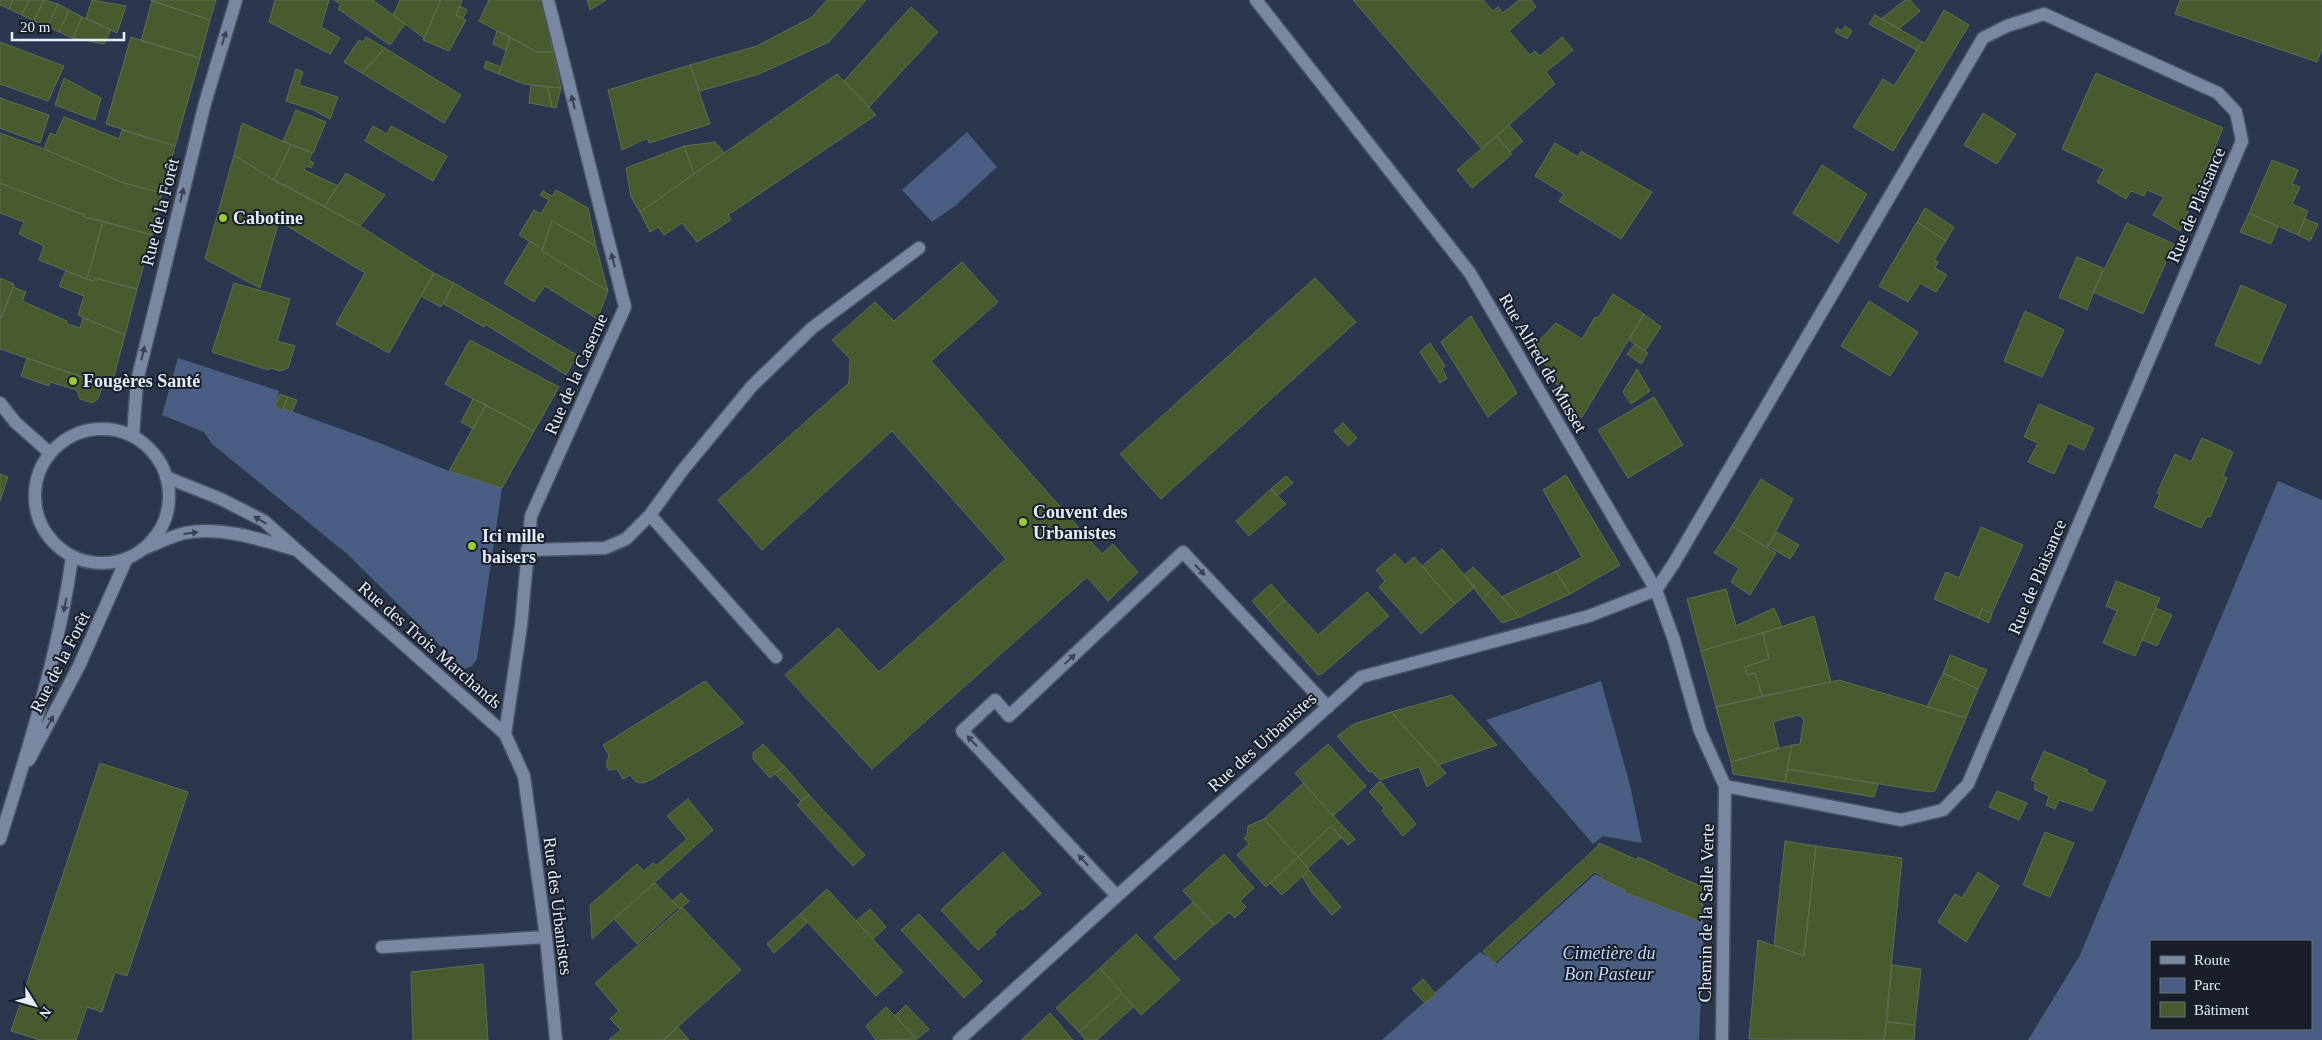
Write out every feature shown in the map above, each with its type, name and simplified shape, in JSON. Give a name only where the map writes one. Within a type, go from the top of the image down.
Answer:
[{"type":"street","name":"Rue de la Forêt","points":[[133,436],[137,381],[205,102],[236,0]]},
{"type":"street","name":"Rue de la Caserne","points":[[505,734],[521,626],[531,516],[625,307],[548,0]]},
{"type":"street","name":"Rue Alfred de Musset","points":[[1256,0],[1470,273],[1656,590],[1674,640],[1700,731],[1726,786]]},
{"type":"street","name":"Rue de Plaisance","points":[[1656,590],[1983,38],[2007,26],[2044,14],[2218,93],[2236,112],[2242,141],[1968,784],[1942,810],[1901,820],[1726,786]]},
{"type":"street","points":[[527,550],[605,548],[626,539],[650,515],[682,471],[752,386],[812,328],[919,248]]},
{"type":"street","points":[[0,403],[15,422],[50,453]]},
{"type":"street","points":[[97,429],[116,430],[133,436],[148,446],[159,460],[166,477],[169,495],[166,515],[158,533],[145,548],[128,558],[109,563],[89,562],[72,557],[58,547],[46,534],[38,519],[34,502],[35,484],[40,468],[50,453],[63,440],[80,432],[97,429]]},
{"type":"street","name":"Rue des Trois Marchands","points":[[166,477],[221,499],[264,521],[505,734],[524,776]]},
{"type":"street","points":[[650,515],[776,657]]},
{"type":"street","name":"Rue des Trois Marchands","points":[[145,548],[185,534],[213,531],[251,537],[298,550]]},
{"type":"street","points":[[1117,896],[962,731],[995,700],[1009,716],[1183,552],[1328,707]]},
{"type":"street","name":"Rue de la Forêt","points":[[0,839],[19,780],[65,607],[72,557]]},
{"type":"street","name":"Rue de la Forêt","points":[[19,780],[79,666],[128,558]]},
{"type":"street","name":"Rue des Urbanistes","points":[[959,1040],[1361,677],[1589,616],[1656,590]]},
{"type":"street","name":"Rue des Urbanistes","points":[[524,776],[546,937],[556,1040]]},
{"type":"street","name":"Chemin de la Salle Verte","points":[[1722,1040],[1726,786]]},
{"type":"street","points":[[382,947],[546,937]]},
{"type":"green space","points":[[967,132],[997,167],[955,206],[932,222],[902,190]]},
{"type":"green space","points":[[178,358],[279,391],[276,408],[282,410],[283,408],[377,442],[449,471],[502,488],[477,659],[472,666],[465,669],[460,665],[346,553],[212,444],[204,432],[162,415]]},
{"type":"green space","points":[[2278,481],[2322,500],[2322,1040],[2028,1040],[2080,955]]},
{"type":"green space","points":[[1601,681],[1630,785],[1642,843],[1603,836],[1593,844],[1486,720]]},
{"type":"green space","name":"Cimetière du Bon Pasteur","points":[[1595,874],[1704,923],[1699,1040],[1382,1040],[1480,952],[1497,963]]},
{"type":"building","points":[[0,0],[13,0],[9,9],[0,5]]},
{"type":"building","points":[[13,0],[29,0],[22,15],[9,9]]},
{"type":"building","points":[[29,0],[44,0],[34,21],[22,15]]},
{"type":"building","points":[[44,0],[58,4],[47,27],[34,21]]},
{"type":"building","points":[[92,0],[126,6],[117,33],[86,18]]},
{"type":"building","points":[[150,0],[216,0],[210,20]]},
{"type":"building","points":[[275,0],[329,0],[321,27],[340,38],[330,54],[269,22]]},
{"type":"building","points":[[334,0],[373,0],[405,24],[390,45],[338,9],[341,4]]},
{"type":"building","points":[[400,0],[441,0],[424,38],[393,15]]},
{"type":"building","points":[[441,0],[462,0],[456,15],[466,20],[449,51],[423,40]]},
{"type":"building","points":[[489,0],[542,0],[553,52],[537,52],[479,21]]},
{"type":"building","points":[[587,0],[606,0],[590,10]]},
{"type":"building","points":[[827,0],[866,0],[829,42],[759,74],[700,91],[690,65],[757,46],[812,17]]},
{"type":"building","points":[[1353,0],[1483,0],[1493,11],[1498,7],[1503,13],[1519,0],[1531,0],[1536,7],[1509,31],[1530,55],[1535,51],[1540,56],[1562,37],[1573,50],[1546,72],[1555,84],[1482,149]]},
{"type":"building","points":[[1905,0],[1910,0],[1920,11],[1899,29],[1881,19]]},
{"type":"building","points":[[2180,0],[2322,0],[2322,49],[2317,62],[2175,14]]},
{"type":"building","points":[[152,1],[210,20],[200,58],[141,41]]},
{"type":"building","points":[[58,4],[69,10],[59,32],[47,27]]},
{"type":"building","points":[[460,6],[467,10],[463,18],[456,15]]},
{"type":"building","points":[[911,7],[938,32],[869,107],[844,81]]},
{"type":"building","points":[[69,10],[82,17],[73,38],[59,32]]},
{"type":"building","points":[[1944,10],[1969,25],[1893,151],[1853,127],[1883,79],[1894,86],[1922,42],[1925,43]]},
{"type":"building","points":[[1875,15],[1922,42],[1916,50],[1869,24]]},
{"type":"building","points":[[82,17],[111,30],[104,44],[73,38]]},
{"type":"building","points":[[1845,26],[1852,31],[1847,39],[1835,32],[1837,28],[1842,31]]},
{"type":"building","points":[[497,31],[510,37],[506,50],[493,44]]},
{"type":"building","points":[[131,37],[200,58],[175,146],[106,124]]},
{"type":"building","points":[[366,37],[385,48],[362,73],[344,62],[359,40],[363,42]]},
{"type":"building","points":[[510,37],[537,52],[553,52],[561,88],[524,84],[499,74]]},
{"type":"building","points":[[0,42],[64,66],[48,101],[0,84]]},
{"type":"building","points":[[385,48],[461,95],[444,123],[362,73]]},
{"type":"building","points":[[486,61],[501,67],[499,74],[484,68]]},
{"type":"building","points":[[690,65],[710,124],[649,143],[647,138],[622,150],[608,90]]},
{"type":"building","points":[[296,69],[303,72],[299,85],[338,97],[330,119],[313,110],[286,101]]},
{"type":"building","points":[[2096,73],[2223,128],[2180,231],[2153,215],[2164,197],[2147,190],[2144,196],[2131,191],[2126,199],[2097,182],[2104,169],[2062,149]]},
{"type":"building","points":[[837,74],[876,115],[728,215],[731,220],[697,242],[682,223],[664,235],[658,227],[650,232],[640,212]]},
{"type":"building","points":[[64,78],[101,98],[95,120],[55,105]]},
{"type":"building","points":[[531,85],[547,87],[552,107],[529,103]]},
{"type":"building","points":[[547,87],[561,88],[556,108],[552,107]]},
{"type":"building","points":[[0,98],[49,115],[40,143],[0,128]]},
{"type":"building","points":[[296,110],[326,122],[313,153],[283,141]]},
{"type":"building","points":[[1983,113],[2016,134],[1997,164],[1964,145]]},
{"type":"building","points":[[64,117],[119,139],[122,130],[175,146],[162,193],[124,183],[44,149],[50,133],[56,135]]},
{"type":"building","points":[[242,123],[291,145],[274,180],[234,155]]},
{"type":"building","points":[[1509,125],[1523,141],[1510,152],[1496,136]]},
{"type":"building","points":[[373,126],[387,134],[391,126],[447,156],[433,181],[365,141]]},
{"type":"building","points":[[0,133],[44,149],[124,183],[162,193],[152,235],[84,217],[84,215],[0,183]]},
{"type":"building","points":[[1496,136],[1512,154],[1472,188],[1457,170]]},
{"type":"building","points":[[715,142],[724,153],[694,174],[684,146]]},
{"type":"building","points":[[1555,143],[1578,157],[1581,151],[1652,192],[1621,239],[1559,201],[1564,194],[1535,176]]},
{"type":"building","points":[[291,145],[312,153],[309,160],[314,163],[311,168],[306,166],[304,170],[338,186],[324,207],[274,180]]},
{"type":"building","points":[[684,146],[694,174],[640,212],[631,197],[626,168]]},
{"type":"building","points":[[234,155],[283,186],[284,184],[360,226],[434,273],[389,353],[336,324],[365,273],[287,226],[278,224],[260,288],[205,259]]},
{"type":"building","points":[[2272,160],[2298,170],[2292,184],[2300,187],[2292,204],[2308,211],[2298,235],[2249,213]]},
{"type":"building","points":[[1822,165],[1867,194],[1838,243],[1793,213]]},
{"type":"building","points":[[346,173],[385,195],[360,226],[324,207]]},
{"type":"building","points":[[0,183],[84,215],[84,217],[103,221],[87,279],[39,260],[44,246],[19,234],[24,222],[0,213]]},
{"type":"building","points":[[556,190],[588,208],[596,246],[552,221],[542,249],[519,235],[534,210],[541,214],[549,200],[540,195],[543,191],[552,196]]},
{"type":"building","points":[[1925,208],[1954,227],[1946,241],[1917,222]]},
{"type":"building","points":[[2249,213],[2278,227],[2271,244],[2240,232]]},
{"type":"building","points":[[2305,219],[2318,224],[2310,241],[2298,235]]},
{"type":"building","points":[[103,221],[152,235],[137,289],[95,278],[93,281],[87,279]]},
{"type":"building","points":[[552,221],[596,246],[608,291],[542,251]]},
{"type":"building","points":[[1917,222],[1946,241],[1934,260],[1938,262],[1935,268],[1947,275],[1936,292],[1920,283],[1908,302],[1879,286]]},
{"type":"building","points":[[2127,223],[2174,244],[2143,314],[2093,292]]},
{"type":"building","points":[[530,241],[542,249],[542,251],[608,291],[597,319],[545,286],[534,302],[504,283]]},
{"type":"building","points":[[2077,257],[2103,268],[2087,310],[2059,297]]},
{"type":"building","name":"Couvent des Urbanistes","points":[[962,262],[998,302],[931,361],[1102,554],[1113,544],[1138,572],[1108,601],[1087,577],[872,769],[785,675],[838,628],[879,672],[1006,559],[892,431],[762,550],[718,500],[849,383],[850,359],[832,340],[875,302],[894,321]]},
{"type":"building","points":[[66,271],[93,281],[95,278],[137,289],[125,335],[78,315],[84,296],[59,286]]},
{"type":"building","points":[[434,273],[454,283],[441,307],[421,296]]},
{"type":"building","points":[[0,278],[14,284],[2,317],[0,317]]},
{"type":"building","points":[[1315,278],[1356,322],[1161,499],[1120,454]]},
{"type":"building","points":[[234,283],[290,299],[277,341],[295,346],[288,368],[280,371],[270,368],[268,370],[212,352]]},
{"type":"building","points":[[454,283],[577,355],[566,375],[485,324],[484,327],[444,304]]},
{"type":"building","points":[[2241,285],[2286,305],[2260,364],[2215,345]]},
{"type":"building","points":[[13,287],[26,292],[22,301],[67,321],[67,324],[80,328],[83,318],[125,335],[111,387],[0,349],[0,317],[2,317]]},
{"type":"building","points":[[1613,294],[1644,314],[1582,417],[1576,416],[1534,346],[1556,323],[1582,339],[1595,317],[1598,318]]},
{"type":"building","points":[[1869,301],[1918,332],[1890,376],[1841,346]]},
{"type":"building","points":[[2025,311],[2064,330],[2042,377],[2004,361]]},
{"type":"building","points":[[1644,314],[1661,327],[1645,351],[1629,340]]},
{"type":"building","points":[[1471,316],[1517,393],[1488,417],[1441,342]]},
{"type":"building","points":[[470,340],[559,387],[534,431],[445,384]]},
{"type":"building","points":[[1430,343],[1445,366],[1442,369],[1447,378],[1440,383],[1420,352]]},
{"type":"building","points":[[1635,344],[1648,353],[1641,364],[1627,354]]},
{"type":"building","points":[[27,358],[103,384],[98,399],[92,403],[80,399],[77,390],[50,382],[49,386],[21,376]]},
{"type":"building","points":[[1637,369],[1650,391],[1631,404],[1623,392]]},
{"type":"building","points":[[280,394],[288,397],[283,410],[275,407]]},
{"type":"building","points":[[288,397],[297,400],[292,412],[283,408]]},
{"type":"building","points":[[1654,397],[1683,445],[1628,478],[1598,430]]},
{"type":"building","points":[[473,399],[486,405],[473,429],[461,422]]},
{"type":"building","points":[[2039,404],[2094,428],[2084,450],[2068,443],[2054,474],[2028,462],[2038,443],[2024,437]]},
{"type":"building","points":[[486,405],[534,431],[502,488],[449,471]]},
{"type":"building","points":[[1343,423],[1357,438],[1348,446],[1334,431]]},
{"type":"building","points":[[2202,438],[2233,452],[2223,476],[2227,478],[2210,517],[2207,516],[2201,528],[2154,507],[2160,494],[2157,493],[2175,454],[2191,462]]},
{"type":"building","points":[[0,474],[8,477],[0,501]]},
{"type":"building","points":[[1566,475],[1620,565],[1570,594],[1556,571],[1582,557],[1543,490]]},
{"type":"building","points":[[1286,476],[1293,483],[1277,496],[1271,489]]},
{"type":"building","points":[[1761,479],[1793,499],[1767,548],[1732,526]]},
{"type":"building","points":[[1271,489],[1286,504],[1249,536],[1236,521]]},
{"type":"building","points":[[1732,526],[1776,553],[1750,595],[1731,582],[1739,568],[1714,553]]},
{"type":"building","points":[[1981,527],[2023,545],[1992,613],[1982,609],[1978,618],[1934,599],[1946,572],[1959,578]]},
{"type":"building","points":[[1777,532],[1799,545],[1790,559],[1768,546]]},
{"type":"building","points":[[1442,549],[1475,587],[1455,604],[1422,566]]},
{"type":"building","points":[[1395,554],[1405,565],[1414,557],[1455,604],[1421,634],[1379,587],[1385,581],[1376,570]]},
{"type":"building","points":[[1473,567],[1494,588],[1482,599],[1464,575]]},
{"type":"building","points":[[1556,571],[1570,594],[1520,617],[1501,597]]},
{"type":"building","points":[[2116,581],[2160,598],[2135,656],[2103,643],[2117,611],[2106,606]]},
{"type":"building","points":[[1271,584],[1285,600],[1266,617],[1252,601]]},
{"type":"building","points":[[1494,588],[1520,617],[1502,623],[1482,599]]},
{"type":"building","points":[[1726,589],[1736,626],[1774,608],[1782,627],[1701,651],[1687,599]]},
{"type":"building","points":[[1367,592],[1389,616],[1323,673],[1318,675],[1266,617],[1285,600],[1318,635]]},
{"type":"building","points":[[2156,608],[2172,615],[2157,646],[2142,640]]},
{"type":"building","points":[[1982,609],[1992,613],[1989,623],[1978,618]]},
{"type":"building","points":[[1814,616],[1831,682],[1762,696],[1755,673],[1747,675],[1745,667],[1769,659],[1763,633]]},
{"type":"building","points":[[1763,633],[1769,659],[1745,667],[1747,675],[1755,673],[1762,696],[1716,707],[1701,651]]},
{"type":"building","points":[[1950,655],[1987,670],[1978,689],[1943,673]]},
{"type":"building","points":[[1943,673],[1978,689],[1966,718],[1927,707]]},
{"type":"building","points":[[1839,680],[1966,718],[1935,791],[1930,792],[1787,769],[1792,745],[1800,744],[1804,719],[1798,715],[1773,722],[1779,748],[1731,762],[1716,707]]},
{"type":"building","points":[[705,681],[744,723],[651,780],[642,783],[636,782],[630,775],[623,779],[617,769],[609,770],[606,765],[609,755],[603,745]]},
{"type":"building","points":[[1452,695],[1497,745],[1438,765],[1391,712]]},
{"type":"building","points":[[1391,712],[1446,773],[1427,787],[1419,767],[1380,780],[1371,771],[1369,772],[1337,736],[1354,724]]},
{"type":"building","points":[[763,744],[784,766],[770,778],[753,759],[753,753]]},
{"type":"building","points":[[1328,744],[1366,786],[1333,816],[1295,773]]},
{"type":"building","points":[[1792,745],[1785,782],[1733,774],[1731,762]]},
{"type":"building","points":[[2044,751],[2088,770],[2086,772],[2106,781],[2092,811],[2059,800],[2055,809],[2046,805],[2049,796],[2034,789],[2036,782],[2031,780]]},
{"type":"building","points":[[100,763],[188,792],[127,976],[115,972],[102,1012],[87,1007],[76,1040],[40,1040],[11,1031]]},
{"type":"building","points":[[784,766],[809,795],[801,801],[775,774]]},
{"type":"building","points":[[1787,769],[1878,784],[1874,797],[1785,782]]},
{"type":"building","points":[[1380,781],[1416,824],[1403,836],[1382,811],[1384,808],[1369,792]]},
{"type":"building","points":[[1303,783],[1355,839],[1348,845],[1331,826],[1298,857],[1264,819]]},
{"type":"building","points":[[1997,791],[2027,803],[2019,820],[1989,807]]},
{"type":"building","points":[[809,795],[865,855],[853,866],[797,805]]},
{"type":"building","points":[[688,799],[713,830],[592,939],[590,905],[637,864],[644,871],[653,863],[656,866],[687,839],[667,816]]},
{"type":"building","points":[[1264,819],[1298,857],[1266,887],[1237,855],[1249,844],[1244,838],[1247,835],[1248,826]]},
{"type":"building","points":[[1331,826],[1341,838],[1308,868],[1298,857]]},
{"type":"building","points":[[2045,832],[2074,843],[2050,897],[2023,885]]},
{"type":"building","points":[[1785,841],[1816,846],[1804,956],[1774,945]]},
{"type":"building","points":[[1599,843],[1637,860],[1638,857],[1703,887],[1702,922],[1624,892],[1625,890],[1601,879],[1602,875],[1594,872],[1494,963],[1483,951],[1598,846]]},
{"type":"building","points":[[1816,846],[1902,858],[1884,1040],[1749,1039],[1758,940],[1804,956]]},
{"type":"building","points":[[1003,852],[1041,893],[1007,920],[994,932],[996,934],[978,950],[941,910]]},
{"type":"building","points":[[1224,854],[1254,888],[1240,901],[1246,907],[1235,918],[1229,912],[1215,925],[1183,891]]},
{"type":"building","points":[[1298,857],[1309,870],[1282,895],[1270,883]]},
{"type":"building","points":[[1309,870],[1341,907],[1332,915],[1313,894],[1302,876]]},
{"type":"building","points":[[1978,872],[1999,886],[1966,942],[1938,922],[1955,894],[1962,898]]},
{"type":"building","points":[[655,883],[678,907],[637,944],[614,919]]},
{"type":"building","points":[[827,889],[903,972],[876,996],[800,914]]},
{"type":"building","points":[[681,893],[689,901],[680,909],[672,901]]},
{"type":"building","points":[[1193,902],[1214,925],[1175,960],[1154,937]]},
{"type":"building","points":[[682,907],[741,970],[663,1040],[609,1040],[621,1030],[610,1019],[619,1011],[595,983]]},
{"type":"building","points":[[870,909],[886,927],[873,939],[856,921]]},
{"type":"building","points":[[800,914],[808,922],[774,953],[767,944]]},
{"type":"building","points":[[919,914],[982,981],[964,998],[901,930]]},
{"type":"building","points":[[1136,934],[1180,980],[1141,1015],[1100,968]]},
{"type":"building","points":[[483,964],[488,1040],[413,1040],[411,972]]},
{"type":"building","points":[[1892,965],[1921,969],[1915,1025],[1887,1022]]},
{"type":"building","points":[[1100,968],[1122,993],[1079,1032],[1056,1008]]},
{"type":"building","points":[[1423,979],[1436,994],[1425,1003],[1412,989]]},
{"type":"building","points":[[1122,993],[1133,1007],[1097,1040],[1085,1040],[1079,1032]]},
{"type":"building","points":[[906,1005],[929,1029],[917,1039],[895,1016]]},
{"type":"building","points":[[886,1007],[917,1039],[876,1040],[866,1026]]},
{"type":"building","points":[[1050,1013],[1073,1040],[1021,1040],[1032,1030]]},
{"type":"building","points":[[1887,1022],[1915,1025],[1914,1040],[1884,1040]]},
{"type":"building","points":[[678,1027],[689,1040],[663,1040]]},
{"type":"place","name":"Cabotine","points":[[223,218]]},
{"type":"place","name":"Fougères Santé","points":[[73,381]]},
{"type":"place","name":"Couvent des Urbanistes","points":[[1023,522]]},
{"type":"place","name":"Ici mille baisers","points":[[472,546]]}]
